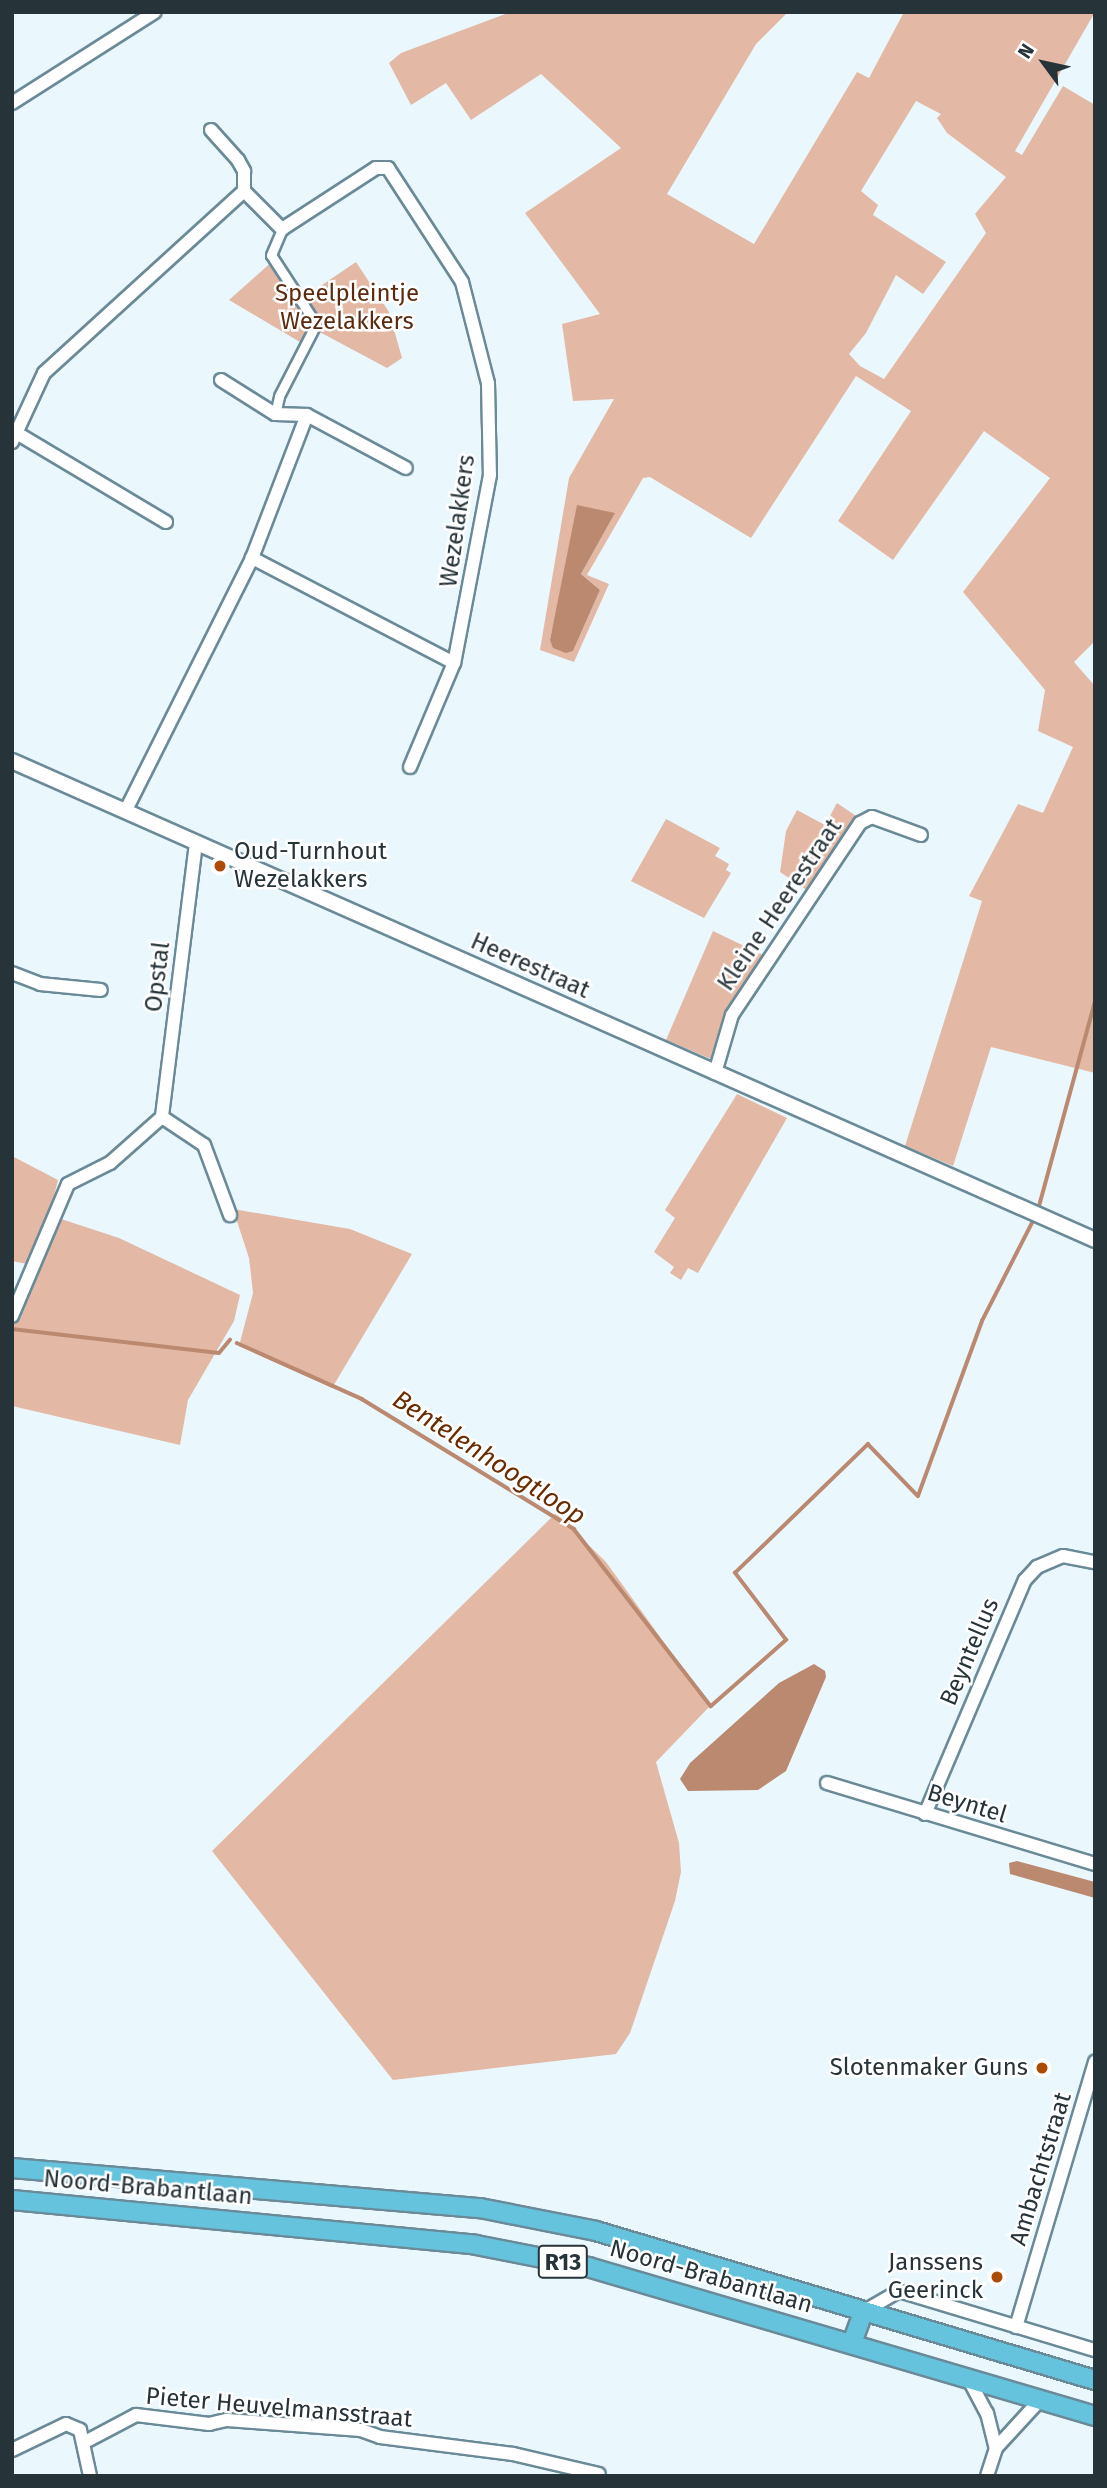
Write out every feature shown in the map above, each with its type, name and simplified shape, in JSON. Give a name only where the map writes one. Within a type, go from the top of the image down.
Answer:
[{"type":"main road","name":"Noord-Brabantlaan","points":[[12,2168],[480,2208],[596,2231],[1095,2380]]},
{"type":"main road","name":"Noord-Brabantlaan","points":[[12,2200],[477,2245],[588,2267],[1095,2416]]},
{"type":"main road","points":[[852,2343],[863,2312]]},
{"type":"street","points":[[12,103],[155,12]]},
{"type":"street","points":[[211,130],[238,160],[244,171],[244,191],[282,229],[271,255],[316,324],[279,396],[275,414]]},
{"type":"street","name":"Wezelakkers","points":[[282,229],[376,168],[388,168],[462,282],[488,383],[490,475],[454,663],[410,767]]},
{"type":"street","points":[[166,522],[16,439],[44,373],[244,191]]},
{"type":"street","points":[[221,380],[275,414],[307,415],[407,468]]},
{"type":"street","points":[[126,810],[252,558],[307,415]]},
{"type":"street","points":[[252,558],[454,663]]},
{"type":"street","name":"Heerestraat","points":[[12,761],[1095,1240]]},
{"type":"street","name":"Kleine Heerestraat","points":[[715,1073],[732,1015],[860,823],[872,817],[921,835]]},
{"type":"street","name":"Opstal","points":[[162,1117],[196,842]]},
{"type":"street","points":[[12,973],[40,984],[102,990]]},
{"type":"street","points":[[12,1316],[68,1184],[110,1163],[162,1117],[204,1145],[230,1215]]},
{"type":"street","name":"Beyntellus","points":[[925,1814],[1025,1580],[1037,1567],[1063,1556],[1095,1562]]},
{"type":"street","name":"Beyntel","points":[[827,1783],[1095,1864]]},
{"type":"street","name":"Ambachtstraat","points":[[1016,2327],[1095,2062]]},
{"type":"street","points":[[863,2312],[899,2291],[1095,2350]]},
{"type":"street","points":[[968,2378],[987,2413],[996,2448]]},
{"type":"street","points":[[987,2476],[996,2448],[1040,2400]]},
{"type":"street","name":"Pieter Heuvelmansstraat","points":[[85,2442],[136,2415],[209,2424],[227,2420],[361,2430],[380,2437],[513,2454],[599,2474]]},
{"type":"street","points":[[12,2450],[66,2424],[80,2430],[85,2442],[90,2476]]},
{"type":"green space","points":[[511,12],[788,12],[756,44],[667,194],[754,244],[857,72],[869,78],[904,12],[1095,12],[1015,151],[1022,155],[1063,86],[1095,105],[1095,641],[1074,662],[1095,686],[1095,1073],[991,1047],[953,1166],[905,1146],[982,901],[969,896],[1018,804],[1043,813],[1073,747],[1038,731],[1045,690],[963,592],[1050,478],[984,431],[893,560],[838,521],[911,411],[856,376],[751,538],[650,477],[643,478],[587,575],[609,584],[574,662],[540,650],[569,478],[614,399],[573,401],[562,324],[600,314],[525,213],[621,148],[541,74],[471,120],[446,83],[411,105],[389,63],[401,53]],"holes":[[[916,101],[941,114],[937,118],[947,133],[1006,177],[975,214],[986,233],[884,379],[860,366],[849,354],[866,333],[896,275],[923,294],[946,262],[873,215],[878,205],[861,191]],[[615,513],[581,574],[600,590],[573,651],[550,640],[552,630],[560,605]]]},
{"type":"green space","name":"Speelpleintje Wezelakkers","points":[[274,260],[300,300],[356,262],[389,312],[402,358],[387,368],[314,329],[305,345],[229,300]]},
{"type":"green space","points":[[837,803],[859,818],[808,891],[780,872],[786,831],[797,810],[825,825]]},
{"type":"green space","points":[[666,819],[720,848],[715,856],[729,864],[726,870],[731,873],[704,918],[631,881]]},
{"type":"green space","points":[[713,931],[763,955],[730,1007],[716,1057],[711,1059],[666,1040]]},
{"type":"green space","points":[[737,1094],[787,1118],[698,1273],[688,1268],[681,1280],[670,1273],[674,1267],[654,1252],[675,1218],[665,1210]]},
{"type":"green space","points":[[12,1156],[58,1180],[49,1215],[119,1238],[240,1295],[234,1321],[188,1400],[180,1445],[12,1406],[12,1316],[32,1265],[12,1261]]},
{"type":"green space","points":[[233,1209],[350,1229],[412,1254],[332,1388],[239,1346],[253,1293],[249,1258]]},
{"type":"green space","points":[[556,1513],[606,1562],[710,1706],[656,1762],[679,1843],[681,1872],[675,1901],[630,2033],[616,2054],[393,2080],[212,1851]]},
{"type":"shaded area","points":[[577,505],[615,513],[581,574],[600,590],[573,651],[566,653],[553,648],[550,640]]},
{"type":"shaded area","points":[[814,1664],[825,1671],[826,1677],[786,1771],[758,1790],[688,1791],[680,1779],[690,1763],[779,1683]]},
{"type":"shaded area","points":[[1017,1861],[1095,1882],[1095,1898],[1010,1874],[1009,1863]]},
{"type":"waterway","name":"Bentelenhoogtloop","points":[[1038,1210],[1095,1002]]},
{"type":"waterway","name":"Bentelenhoogtloop","points":[[237,1343],[362,1399],[574,1529],[711,1706],[786,1640],[735,1573],[868,1444],[918,1496],[982,1321],[1034,1219]]},
{"type":"waterway","name":"Bentelenhoogtloop","points":[[12,1329],[219,1353],[230,1340]]},
{"type":"place","name":"Oud-Turnhout Wezelakkers","points":[[220,866]]},
{"type":"place","name":"Slotenmaker Guns","points":[[1042,2068]]},
{"type":"place","name":"Janssens Geerinck","points":[[997,2277]]}]
